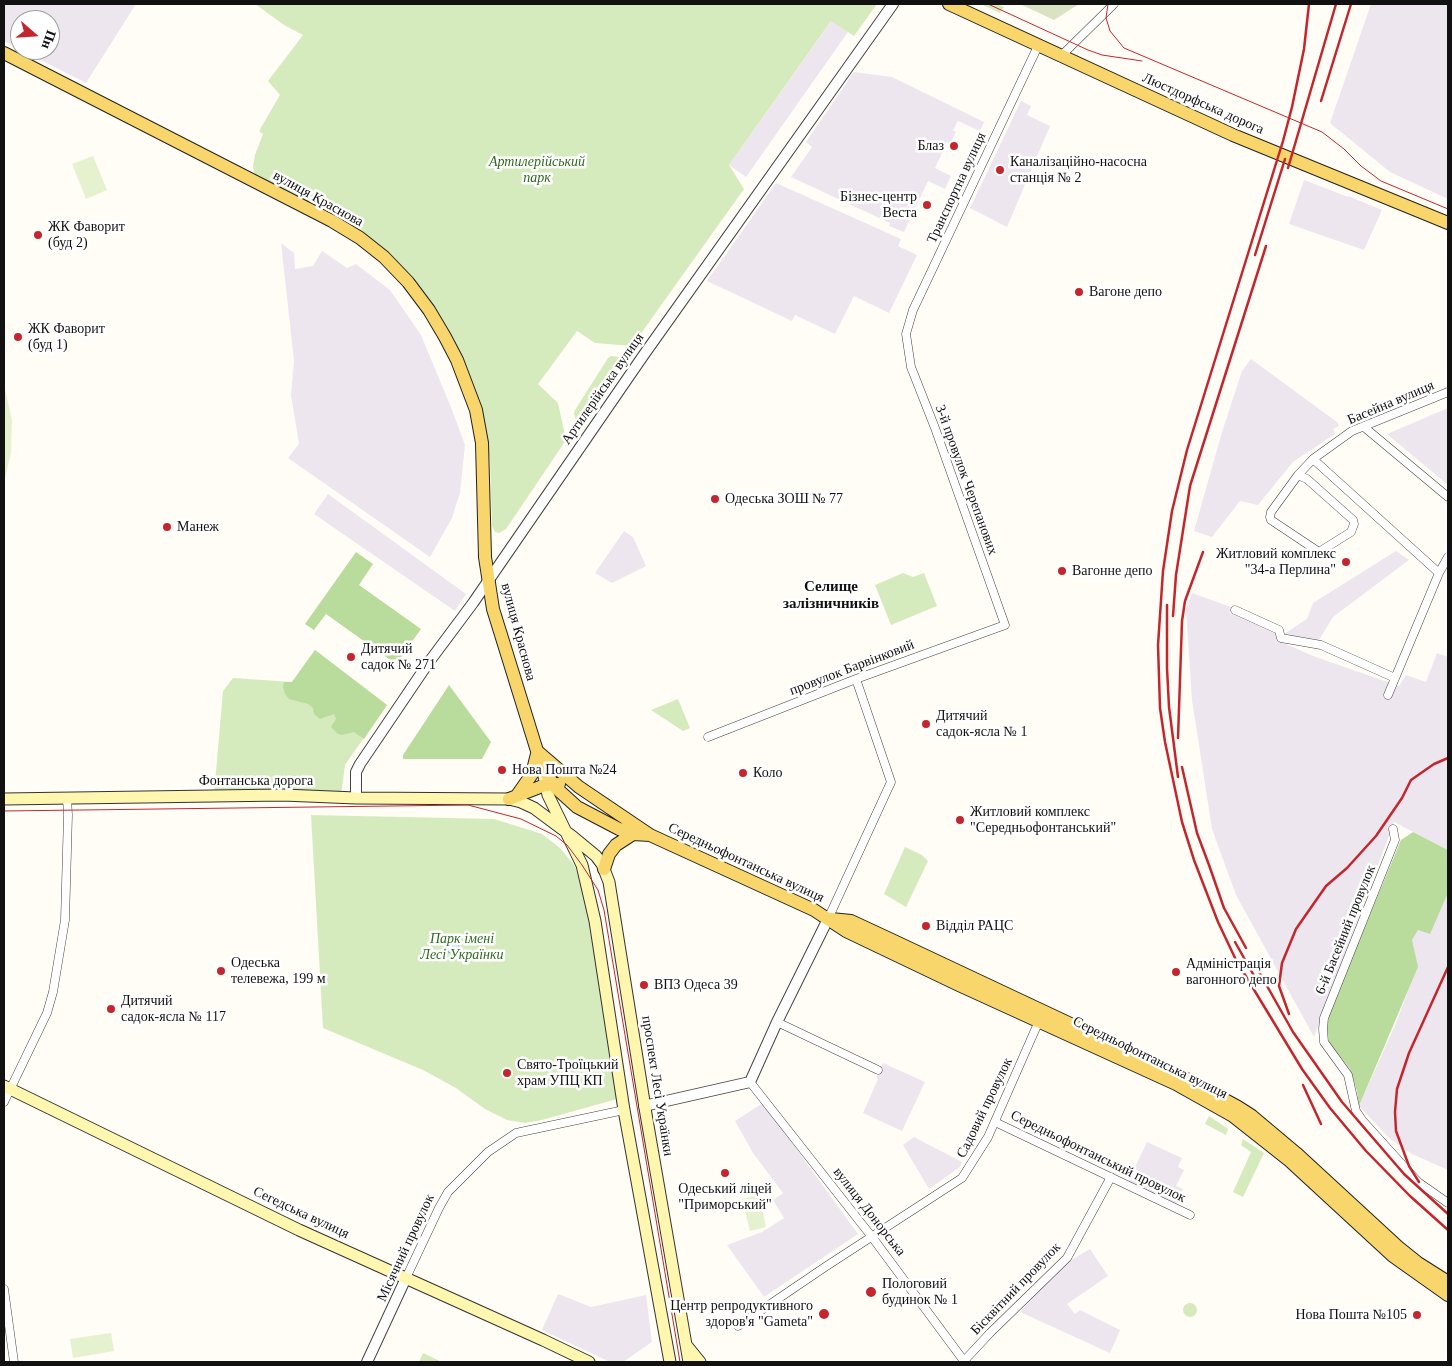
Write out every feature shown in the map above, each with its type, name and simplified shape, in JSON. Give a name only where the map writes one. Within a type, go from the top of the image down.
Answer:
[{"type":"main road","name":"Люстдорфська дорога","points":[[949,4],[1233,136],[1448,223]]},
{"type":"main road","name":"вулиця Краснова","points":[[4,54],[332,221],[360,238],[384,257],[408,282],[429,310],[445,337],[457,360],[476,410],[482,442],[485,557],[493,609],[537,752]]},
{"type":"main road","name":"Середньофонтанська вулиця","points":[[537,752],[549,784],[577,807],[604,823],[633,834],[650,835]]},
{"type":"main road","name":"Середньофонтанська вулиця","points":[[537,752],[579,786],[650,835],[814,910],[846,931],[1176,1084],[1233,1116],[1290,1161],[1393,1256],[1448,1295]]},
{"type":"main road","points":[[512,798],[526,784],[532,774],[537,752]]},
{"type":"main road","points":[[512,798],[549,784],[579,786]]},
{"type":"main road","name":"проспект Лесі Українки","points":[[549,784],[565,830],[582,865],[595,921],[624,1110],[670,1362]]},
{"type":"main road","name":"Фонтанська дорога","points":[[4,799],[283,795],[356,798],[512,798]]},
{"type":"main road","name":"проспект Лесі Українки","points":[[512,798],[534,808],[565,830],[596,856],[604,869],[612,897],[644,1106],[688,1362]]},
{"type":"main road","points":[[586,880],[595,869],[604,869],[609,854],[616,845],[633,834]]},
{"type":"main road","name":"Середньофонтанська вулиця","points":[[828,919],[851,921],[886,937],[1179,1074],[1238,1107],[1252,1116],[1296,1153],[1398,1247],[1418,1263],[1448,1282]]},
{"type":"main road","name":"Сегедська вулиця","points":[[7,1087],[299,1230],[589,1362]]},
{"type":"main road","points":[[686,1344],[700,1362]]},
{"type":"street","name":"Артилерійська вулиця","points":[[356,798],[356,772],[360,764],[643,356],[892,4]]},
{"type":"street","points":[[1061,56],[1114,4]]},
{"type":"street","name":"Транспортна вулиця","points":[[906,343],[907,326],[913,310],[1038,46]]},
{"type":"street","name":"3-й провулок Черепанових","points":[[906,343],[911,367],[935,428],[1005,625]]},
{"type":"street","name":"Басейна вулиця","points":[[1298,475],[1307,478],[1353,520],[1354,524],[1351,532],[1319,552],[1271,520],[1271,512],[1298,475],[1313,459],[1352,431],[1448,392]]},
{"type":"street","points":[[1364,427],[1448,497]]},
{"type":"street","points":[[1313,459],[1439,573]]},
{"type":"street","points":[[1388,695],[1439,573],[1448,557]]},
{"type":"street","points":[[1235,610],[1279,630],[1281,638],[1321,645],[1395,678]]},
{"type":"street","name":"провулок Барвінковий","points":[[708,737],[1005,625]]},
{"type":"street","points":[[644,1106],[750,1082],[891,782],[856,680]]},
{"type":"street","points":[[4,1102],[7,1087],[47,1013],[52,992],[65,920],[67,798]]},
{"type":"street","name":"6-й Басейний провулок","points":[[1393,829],[1396,840],[1324,1018],[1324,1042],[1348,1075],[1356,1111],[1362,1120],[1418,1182],[1448,1202]]},
{"type":"street","name":"Садовий провулок","points":[[738,1326],[962,1178],[988,1137],[1039,1021]]},
{"type":"street","points":[[777,1022],[878,1070]]},
{"type":"street","name":"вулиця Донорська","points":[[750,1082],[872,1237],[964,1362]]},
{"type":"street","name":"Місячний провулок","points":[[367,1362],[438,1208],[448,1192],[488,1152],[516,1133],[624,1110]]},
{"type":"street","name":"Середньофонтанський провулок","points":[[995,1122],[1190,1215]]},
{"type":"street","name":"Бісквітний провулок","points":[[964,1362],[990,1333],[1067,1258],[1111,1177]]},
{"type":"street","points":[[4,1289],[14,1362]]},
{"type":"shaded area","points":[[4,4],[136,4],[86,83],[41,60],[60,60],[60,10],[10,10],[10,44],[4,41]]},
{"type":"shaded area","points":[[1371,4],[1448,4],[1448,199],[1390,172],[1330,123]]},
{"type":"shaded area","points":[[832,20],[848,32],[746,177],[729,165]]},
{"type":"shaded area","points":[[854,72],[892,77],[984,122],[980,131],[958,121],[953,130],[956,132],[950,144],[947,142],[935,168],[951,176],[945,189],[928,181],[904,232],[889,226],[890,223],[791,177],[812,147],[806,142]]},
{"type":"shaded area","name":"Каналізаційно-насосна станція № 2","points":[[1021,101],[1031,106],[1027,115],[1050,126],[1007,227],[970,208]]},
{"type":"shaded area","points":[[1304,180],[1382,210],[1364,250],[1289,224]]},
{"type":"shaded area","points":[[776,183],[901,239],[898,246],[917,255],[889,313],[854,296],[835,334],[795,315],[792,321],[707,281]]},
{"type":"shaded area","points":[[281,243],[294,253],[295,269],[313,266],[322,251],[347,268],[356,264],[390,290],[421,335],[465,445],[460,493],[452,518],[430,557],[288,458],[299,444],[291,395],[294,361]]},
{"type":"shaded area","points":[[1251,359],[1337,422],[1339,426],[1333,429],[1335,434],[1293,462],[1258,505],[1240,501],[1212,537],[1194,531],[1222,432],[1242,371]]},
{"type":"shaded area","points":[[1448,408],[1448,485],[1387,434]]},
{"type":"shaded area","points":[[328,494],[466,594],[455,611],[314,514]]},
{"type":"shaded area","points":[[624,531],[633,537],[646,566],[612,583],[595,573]]},
{"type":"shaded area","points":[[1396,551],[1409,560],[1333,617],[1319,640],[1284,634],[1307,619],[1313,603]]},
{"type":"shaded area","points":[[1192,593],[1231,607],[1230,613],[1276,634],[1279,641],[1313,656],[1399,686],[1406,675],[1426,682],[1437,653],[1448,657],[1448,850],[1394,822],[1314,1037],[1236,895],[1212,829],[1192,700],[1186,609]]},
{"type":"shaded area","points":[[1448,893],[1448,1170],[1412,1154],[1389,1138],[1359,1106],[1396,1023],[1417,967],[1409,929],[1417,932],[1424,913],[1437,918]]},
{"type":"shaded area","points":[[883,1063],[925,1082],[902,1131],[863,1113]]},
{"type":"shaded area","points":[[763,1103],[858,1234],[764,1297],[727,1245],[762,1232],[784,1218],[773,1200],[783,1193],[753,1153],[735,1121]]},
{"type":"shaded area","points":[[914,1137],[962,1162],[960,1167],[929,1189],[903,1145]]},
{"type":"shaded area","points":[[1147,1142],[1182,1158],[1178,1167],[1184,1170],[1176,1186],[1183,1189],[1175,1207],[1127,1184]]},
{"type":"shaded area","points":[[1090,1249],[1108,1276],[1067,1304],[1075,1314],[1080,1310],[1120,1330],[1110,1353],[1020,1312],[1044,1285],[1071,1260]]},
{"type":"shaded area","points":[[558,1294],[591,1307],[646,1295],[652,1342],[623,1362],[610,1362],[542,1330]]},
{"type":"green space","name":"Артилерійський парк","points":[[255,4],[877,4],[854,36],[831,21],[729,165],[744,189],[632,346],[595,343],[577,331],[538,384],[558,403],[566,440],[506,529],[499,533],[495,532],[492,526],[490,461],[480,401],[454,342],[405,273],[260,181],[254,172],[255,155],[263,134],[259,131],[280,95],[268,81],[303,35],[284,25]]},
{"type":"green space","points":[[981,4],[997,4],[1004,7],[1000,13]]},
{"type":"green space","points":[[1020,4],[1079,4],[1054,20]]},
{"type":"green space","points":[[93,156],[107,190],[86,199],[72,164]]},
{"type":"green space","points":[[611,356],[619,357],[623,360],[624,366],[578,429],[574,414],[575,410]]},
{"type":"green space","points":[[4,385],[12,420],[11,453],[4,482]]},
{"type":"green space","points":[[356,552],[373,564],[359,585],[421,629],[396,664],[326,614],[314,630],[305,624]]},
{"type":"green space","points":[[903,573],[913,577],[924,573],[937,606],[891,625],[875,585]]},
{"type":"green space","points":[[315,650],[387,705],[345,765],[341,795],[214,795],[223,691],[233,678],[292,682]]},
{"type":"green space","points":[[315,650],[387,705],[364,739],[354,732],[338,734],[331,727],[336,719],[334,714],[320,719],[314,714],[313,708],[308,704],[289,699],[285,694],[284,682],[292,682]]},
{"type":"green space","points":[[449,685],[491,742],[482,759],[403,759],[403,755]]},
{"type":"green space","points":[[678,699],[690,728],[683,731],[651,710]]},
{"type":"green space","name":"Парк імені Лесі Українки","points":[[311,815],[494,819],[542,834],[560,848],[575,866],[585,900],[617,1099],[542,1120],[525,1123],[507,1120],[485,1109],[456,1088],[423,1070],[323,1028]]},
{"type":"green space","points":[[1413,832],[1448,850],[1448,893],[1430,934],[1418,930],[1412,940],[1418,967],[1359,1106],[1357,1091],[1350,1069],[1329,1042],[1327,1028],[1330,1011],[1401,840]]},
{"type":"green space","points":[[905,847],[922,855],[928,861],[906,907],[884,894]]},
{"type":"green space","points":[[1209,1116],[1228,1129],[1226,1135],[1205,1124]]},
{"type":"green space","points":[[1243,1139],[1264,1153],[1243,1197],[1233,1192],[1251,1152],[1241,1145]]},
{"type":"green space","points":[[759,1195],[766,1227],[750,1231],[742,1199]]},
{"type":"green space","points":[[1187,1303],[1193,1303],[1197,1310],[1193,1317],[1187,1317],[1183,1313],[1183,1307]]},
{"type":"green space","points":[[111,1333],[114,1351],[73,1358],[70,1339]]},
{"type":"green space","points":[[423,1353],[442,1362],[419,1362]]},
{"type":"water","points":[[449,939],[455,939],[459,946],[455,953],[449,953],[445,949],[445,943]]},
{"type":"tram line","points":[[988,4],[1088,50],[1102,55],[1142,61]]},
{"type":"tram line","points":[[1108,4],[1106,18],[1110,31],[1124,48],[1322,132],[1381,181],[1448,209]]},
{"type":"tram line","points":[[4,811],[468,805],[521,819],[556,836],[567,845],[582,865],[598,890],[604,910],[680,1362]]},
{"type":"railway","points":[[1309,4],[1304,49],[1283,141],[1187,450],[1172,511],[1163,571],[1158,645],[1160,708],[1165,742],[1182,822],[1194,860],[1218,922],[1236,960],[1302,1069],[1330,1108],[1366,1151],[1410,1196],[1448,1230]]},
{"type":"railway","points":[[1288,168],[1336,4]]},
{"type":"railway","points":[[1321,101],[1351,4]]},
{"type":"railway","points":[[1255,255],[1285,159]]},
{"type":"railway","points":[[1173,616],[1176,575],[1190,486],[1266,246]]},
{"type":"railway","points":[[1178,738],[1182,621],[1185,601],[1203,552]]},
{"type":"railway","points":[[1167,605],[1169,707],[1178,777]]},
{"type":"railway","points":[[1289,1014],[1279,986],[1282,963],[1296,929],[1326,886],[1347,868],[1376,836],[1402,798],[1411,780],[1434,764],[1448,758]]},
{"type":"railway","points":[[1182,767],[1197,833],[1224,908],[1246,948]]},
{"type":"railway","points":[[1235,942],[1257,981]]},
{"type":"railway","points":[[1419,1182],[1409,1166],[1396,1131],[1397,1089],[1409,1053],[1448,967]]},
{"type":"railway","points":[[1258,970],[1293,1032],[1342,1102],[1404,1174],[1448,1214]]},
{"type":"railway","points":[[1303,1085],[1321,1124]]},
{"type":"place","name":"Блаз","points":[[954,146]]},
{"type":"place","name":"Каналізаційно-насосна станція № 2","points":[[1000,170]]},
{"type":"place","name":"Бізнес-центр Веста","points":[[927,205]]},
{"type":"place","name":"ЖК Фаворит (буд 2)","points":[[38,235]]},
{"type":"place","name":"Вагоне депо","points":[[1079,292]]},
{"type":"place","name":"ЖК Фаворит (буд 1)","points":[[18,337]]},
{"type":"place","name":"Одеська ЗОШ № 77","points":[[715,499]]},
{"type":"place","name":"Манеж","points":[[167,527]]},
{"type":"place","name":"Житловий комплекс \"34-а Перлина\"","points":[[1346,562]]},
{"type":"place","name":"Вагонне депо","points":[[1062,571]]},
{"type":"place","name":"Дитячий садок № 271","points":[[351,657]]},
{"type":"place","name":"Дитячий садок-ясла № 1","points":[[926,724]]},
{"type":"place","name":"Нова Пошта №24","points":[[502,770]]},
{"type":"place","name":"Коло","points":[[743,773]]},
{"type":"place","name":"Житловий комплекс \"Середньофонтанський\"","points":[[960,820]]},
{"type":"place","name":"Відділ РАЦС","points":[[926,926]]},
{"type":"place","name":"Одеська телевежа, 199 м","points":[[221,971]]},
{"type":"place","name":"Адміністрація вагонного депо","points":[[1176,972]]},
{"type":"place","name":"ВПЗ Одеса 39","points":[[644,985]]},
{"type":"place","name":"Дитячий садок-ясла № 117","points":[[111,1009]]},
{"type":"place","name":"Свято-Троїцький храм УПЦ КП","points":[[507,1073]]},
{"type":"place","name":"Одеський ліцей \"Приморський\"","points":[[725,1173]]},
{"type":"place","name":"Пологовий будинок № 1","points":[[871,1292]]},
{"type":"place","name":"Центр репродуктивного здоров'я \"Gameta\"","points":[[824,1314]]},
{"type":"place","name":"Нова Пошта №105","points":[[1417,1315]]},
{"type":"district","name":"Селище залізничників","points":[[831,596]]}]
